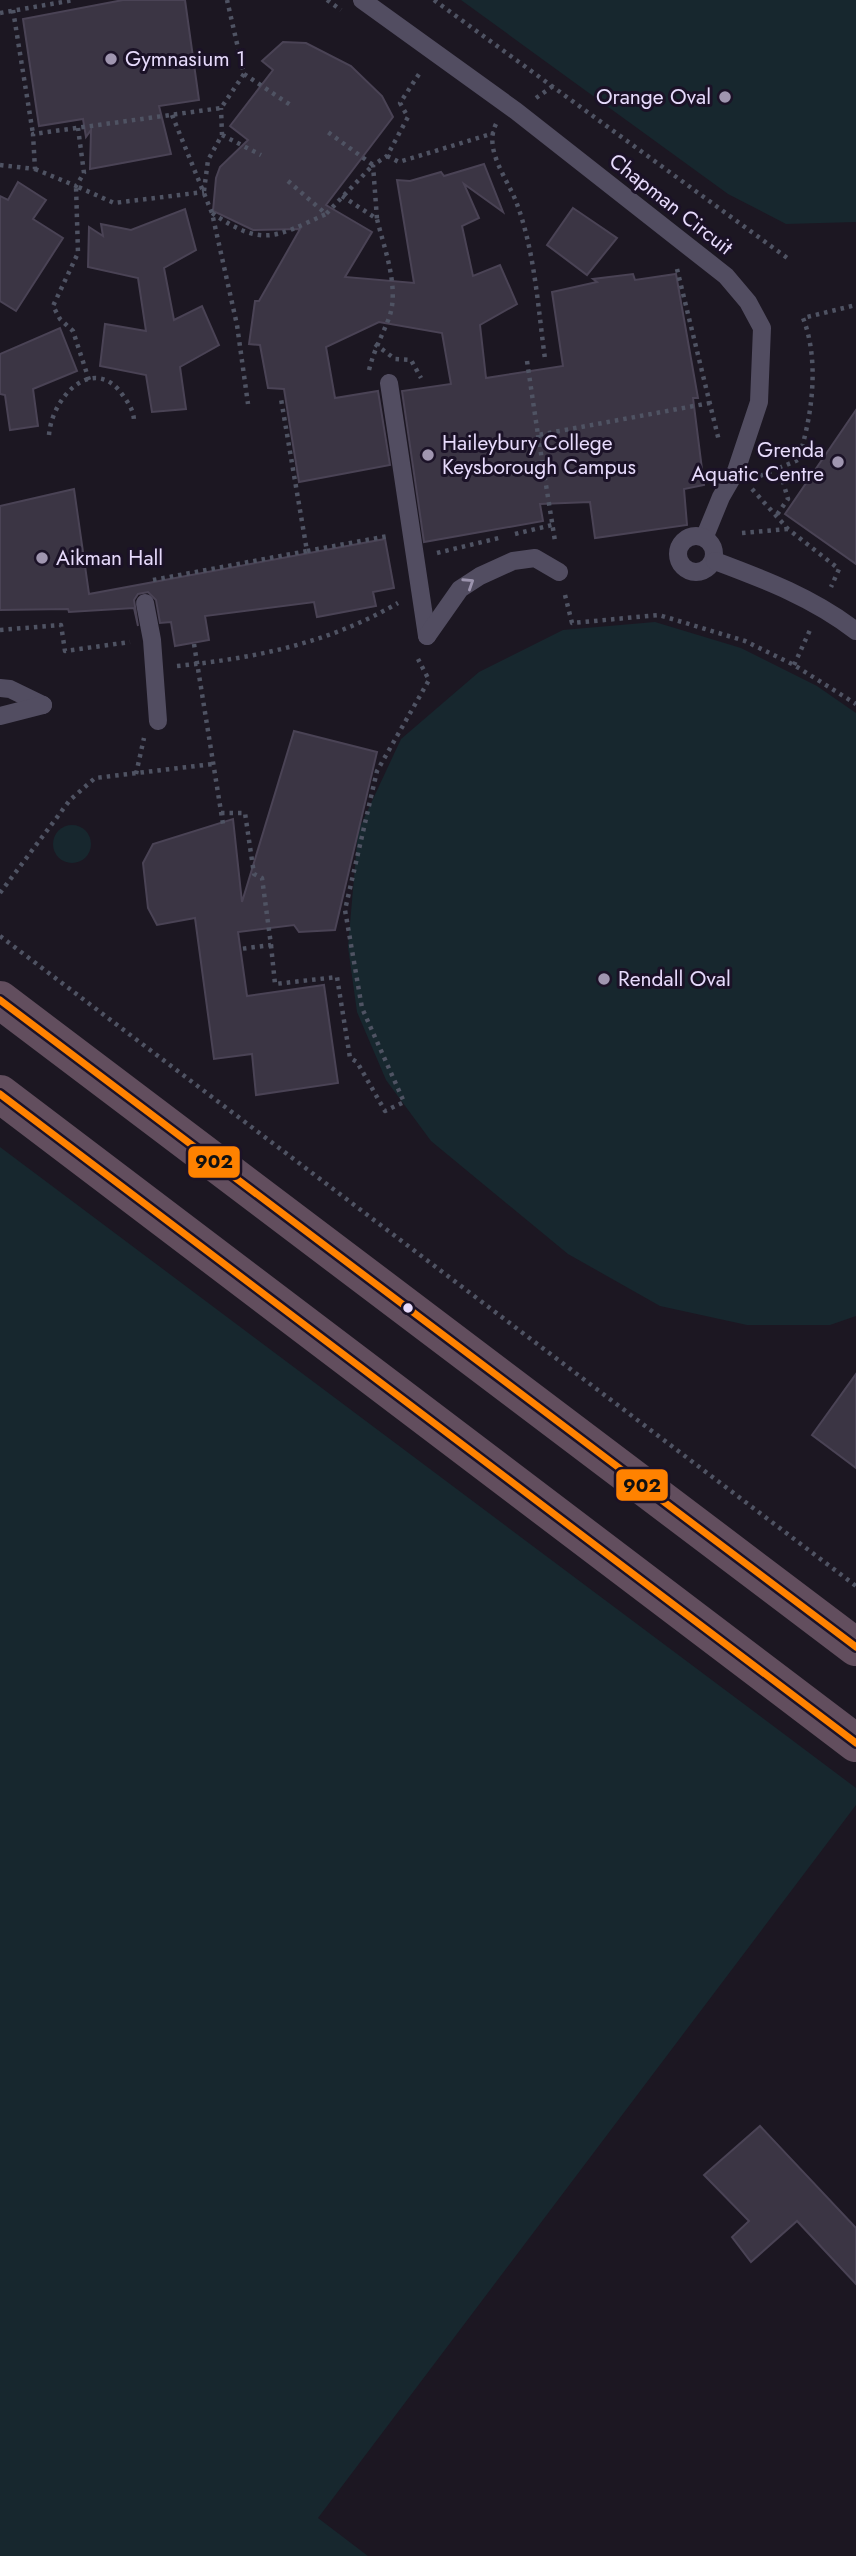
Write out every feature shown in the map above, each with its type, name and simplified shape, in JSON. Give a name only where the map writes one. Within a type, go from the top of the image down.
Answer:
[{"type":"highway","points":[[0,1000],[856,1647]]},
{"type":"highway","points":[[0,1094],[856,1743]]},
{"type":"lane","name":"Chapman Circuit","points":[[362,0],[516,111],[726,276],[748,302],[762,328],[759,401],[736,471],[721,497],[705,536]]},
{"type":"lane","points":[[388,383],[427,636],[460,589],[480,576],[513,561],[535,558],[559,572]]},
{"type":"lane","points":[[705,536],[714,548],[715,561],[704,571],[691,572],[681,565],[677,555],[681,544],[688,537],[705,536]]},
{"type":"lane","points":[[715,561],[782,586],[821,606],[856,632]]},
{"type":"lane","points":[[145,603],[152,640],[158,721]]},
{"type":"lane","points":[[0,688],[10,688],[43,705],[0,716]]},
{"type":"path","points":[[0,13],[74,0]]},
{"type":"path","points":[[227,0],[244,74],[292,106]]},
{"type":"path","points":[[434,0],[790,260]]},
{"type":"path","points":[[13,10],[33,134],[35,169]]},
{"type":"path","points":[[212,212],[250,235],[280,235],[326,214],[373,165],[387,156],[408,117],[400,103],[421,71]]},
{"type":"path","points":[[204,192],[208,160],[222,135],[221,108],[244,74]]},
{"type":"path","points":[[545,359],[534,276],[517,206],[492,149],[494,125],[553,86]]},
{"type":"path","points":[[33,134],[221,108]]},
{"type":"path","points":[[172,115],[212,212],[237,325],[248,404]]},
{"type":"path","points":[[78,128],[85,173],[76,186],[78,253],[53,306],[60,319],[73,331],[89,380]]},
{"type":"path","points":[[325,130],[373,165],[377,219],[392,280],[390,315],[375,344],[368,378]]},
{"type":"path","points":[[387,156],[399,162],[494,133]]},
{"type":"path","points":[[222,135],[261,155]]},
{"type":"path","points":[[0,165],[35,169],[114,203],[204,192]]},
{"type":"path","points":[[288,181],[326,214]]},
{"type":"path","points":[[342,197],[377,219]]},
{"type":"path","points":[[684,267],[674,258],[721,447]]},
{"type":"path","points":[[752,477],[798,460],[810,408],[811,365],[803,318],[856,305]]},
{"type":"path","points":[[527,361],[559,572],[572,622],[659,615],[745,641],[794,665],[856,704]]},
{"type":"path","points":[[49,435],[51,414],[57,404],[72,386],[89,380],[102,379],[120,391],[134,414],[134,422]]},
{"type":"path","points":[[281,399],[307,551]]},
{"type":"path","points":[[538,435],[710,403]]},
{"type":"path","points":[[776,516],[788,499],[779,468]]},
{"type":"path","points":[[750,487],[788,529],[839,569],[830,589]]},
{"type":"path","points":[[415,558],[552,525]]},
{"type":"path","points":[[742,533],[788,529]]},
{"type":"path","points":[[142,582],[393,536]]},
{"type":"path","points":[[153,666],[232,660],[313,643],[368,620],[404,600],[405,611]]},
{"type":"path","points":[[794,665],[814,623]]},
{"type":"path","points":[[0,630],[61,625],[65,651],[152,640]]},
{"type":"path","points":[[194,645],[223,824]]},
{"type":"path","points":[[221,813],[246,813],[254,874],[262,878],[275,984],[337,977],[350,1058],[357,1062],[385,1111],[404,1102],[362,1008],[345,910],[377,772],[429,681],[412,647]]},
{"type":"path","points":[[0,893],[70,800],[95,778],[213,764]]},
{"type":"path","points":[[0,936],[856,1586]]},
{"type":"path","points":[[240,949],[271,945]]},
{"type":"shaded area","name":"Orange Oval","points":[[461,0],[856,0],[856,222],[786,224],[728,194]]},
{"type":"shaded area","name":"Rendall Oval","points":[[655,622],[741,648],[817,686],[856,713],[856,1316],[830,1325],[747,1325],[660,1306],[568,1254],[431,1141],[386,1080],[357,1012],[348,947],[358,831],[401,739],[479,672],[563,630]]},
{"type":"shaded area","points":[[72,825],[85,831],[91,844],[85,857],[72,863],[59,857],[53,844],[59,831]]},
{"type":"shaded area","points":[[0,1147],[856,1788],[856,1805],[318,2518],[368,2556],[0,2556]]},
{"type":"building","name":"Gymnasium 1","points":[[123,0],[185,0],[199,100],[159,106],[171,154],[90,169],[91,130],[86,137],[83,119],[39,126],[23,19]]},
{"type":"building","points":[[283,42],[306,43],[351,66],[382,96],[393,117],[326,205],[372,232],[345,277],[414,283],[397,180],[410,181],[441,172],[444,176],[484,164],[503,212],[464,184],[479,218],[462,226],[473,276],[500,265],[517,304],[480,325],[486,378],[563,366],[552,292],[597,282],[593,279],[633,274],[635,280],[676,274],[698,398],[693,398],[704,485],[684,489],[687,525],[595,538],[590,502],[540,504],[543,521],[424,542],[402,391],[451,384],[442,333],[379,322],[326,347],[335,398],[378,391],[390,465],[299,482],[284,389],[268,388],[260,345],[249,344],[255,301],[259,301],[300,229],[253,230],[213,211],[216,178],[220,167],[248,140],[230,126],[273,70],[262,61]]},
{"type":"building","points":[[18,182],[46,200],[33,219],[63,238],[16,311],[0,301],[0,196],[8,200]]},
{"type":"building","points":[[573,208],[617,238],[587,275],[547,245]]},
{"type":"building","points":[[185,209],[196,250],[164,268],[174,320],[202,306],[219,345],[180,367],[186,409],[152,412],[146,375],[100,366],[105,324],[146,331],[138,278],[88,267],[89,227],[103,236],[101,224],[131,230]]},
{"type":"building","points":[[60,328],[77,371],[33,389],[38,426],[10,430],[5,395],[0,394],[0,354]]},
{"type":"building","name":"Grenda Aquatic Centre","points":[[856,410],[856,564],[785,514]]},
{"type":"building","points":[[74,489],[89,594],[385,539],[394,588],[373,592],[376,606],[317,617],[314,602],[205,616],[209,640],[175,646],[171,622],[160,623],[156,600],[148,592],[138,594],[134,600],[138,626],[134,608],[69,612],[68,609],[0,610],[0,506]]},
{"type":"building","points":[[294,731],[377,752],[335,930],[299,932],[294,925],[238,932],[247,996],[324,985],[338,1083],[256,1095],[252,1054],[214,1059],[195,918],[157,925],[148,908],[143,863],[153,844],[233,819],[242,902]]},
{"type":"building","points":[[856,1374],[856,1468],[812,1435]]},
{"type":"building","points":[[760,2126],[856,2228],[856,2284],[797,2221],[751,2262],[732,2237],[749,2221],[704,2175]]},
{"type":"transit line","name":"902","points":[[0,1000],[856,1647]]},
{"type":"transit line","name":"902","points":[[0,1094],[856,1743]]},
{"type":"place","name":"Gymnasium 1","points":[[111,59]]},
{"type":"place","name":"Orange Oval","points":[[725,97]]},
{"type":"place","name":"Haileybury College Keysborough Campus","points":[[428,455]]},
{"type":"place","name":"Grenda Aquatic Centre","points":[[838,462]]},
{"type":"place","name":"Aikman Hall","points":[[42,558]]},
{"type":"place","name":"Rendall Oval","points":[[604,979]]}]
